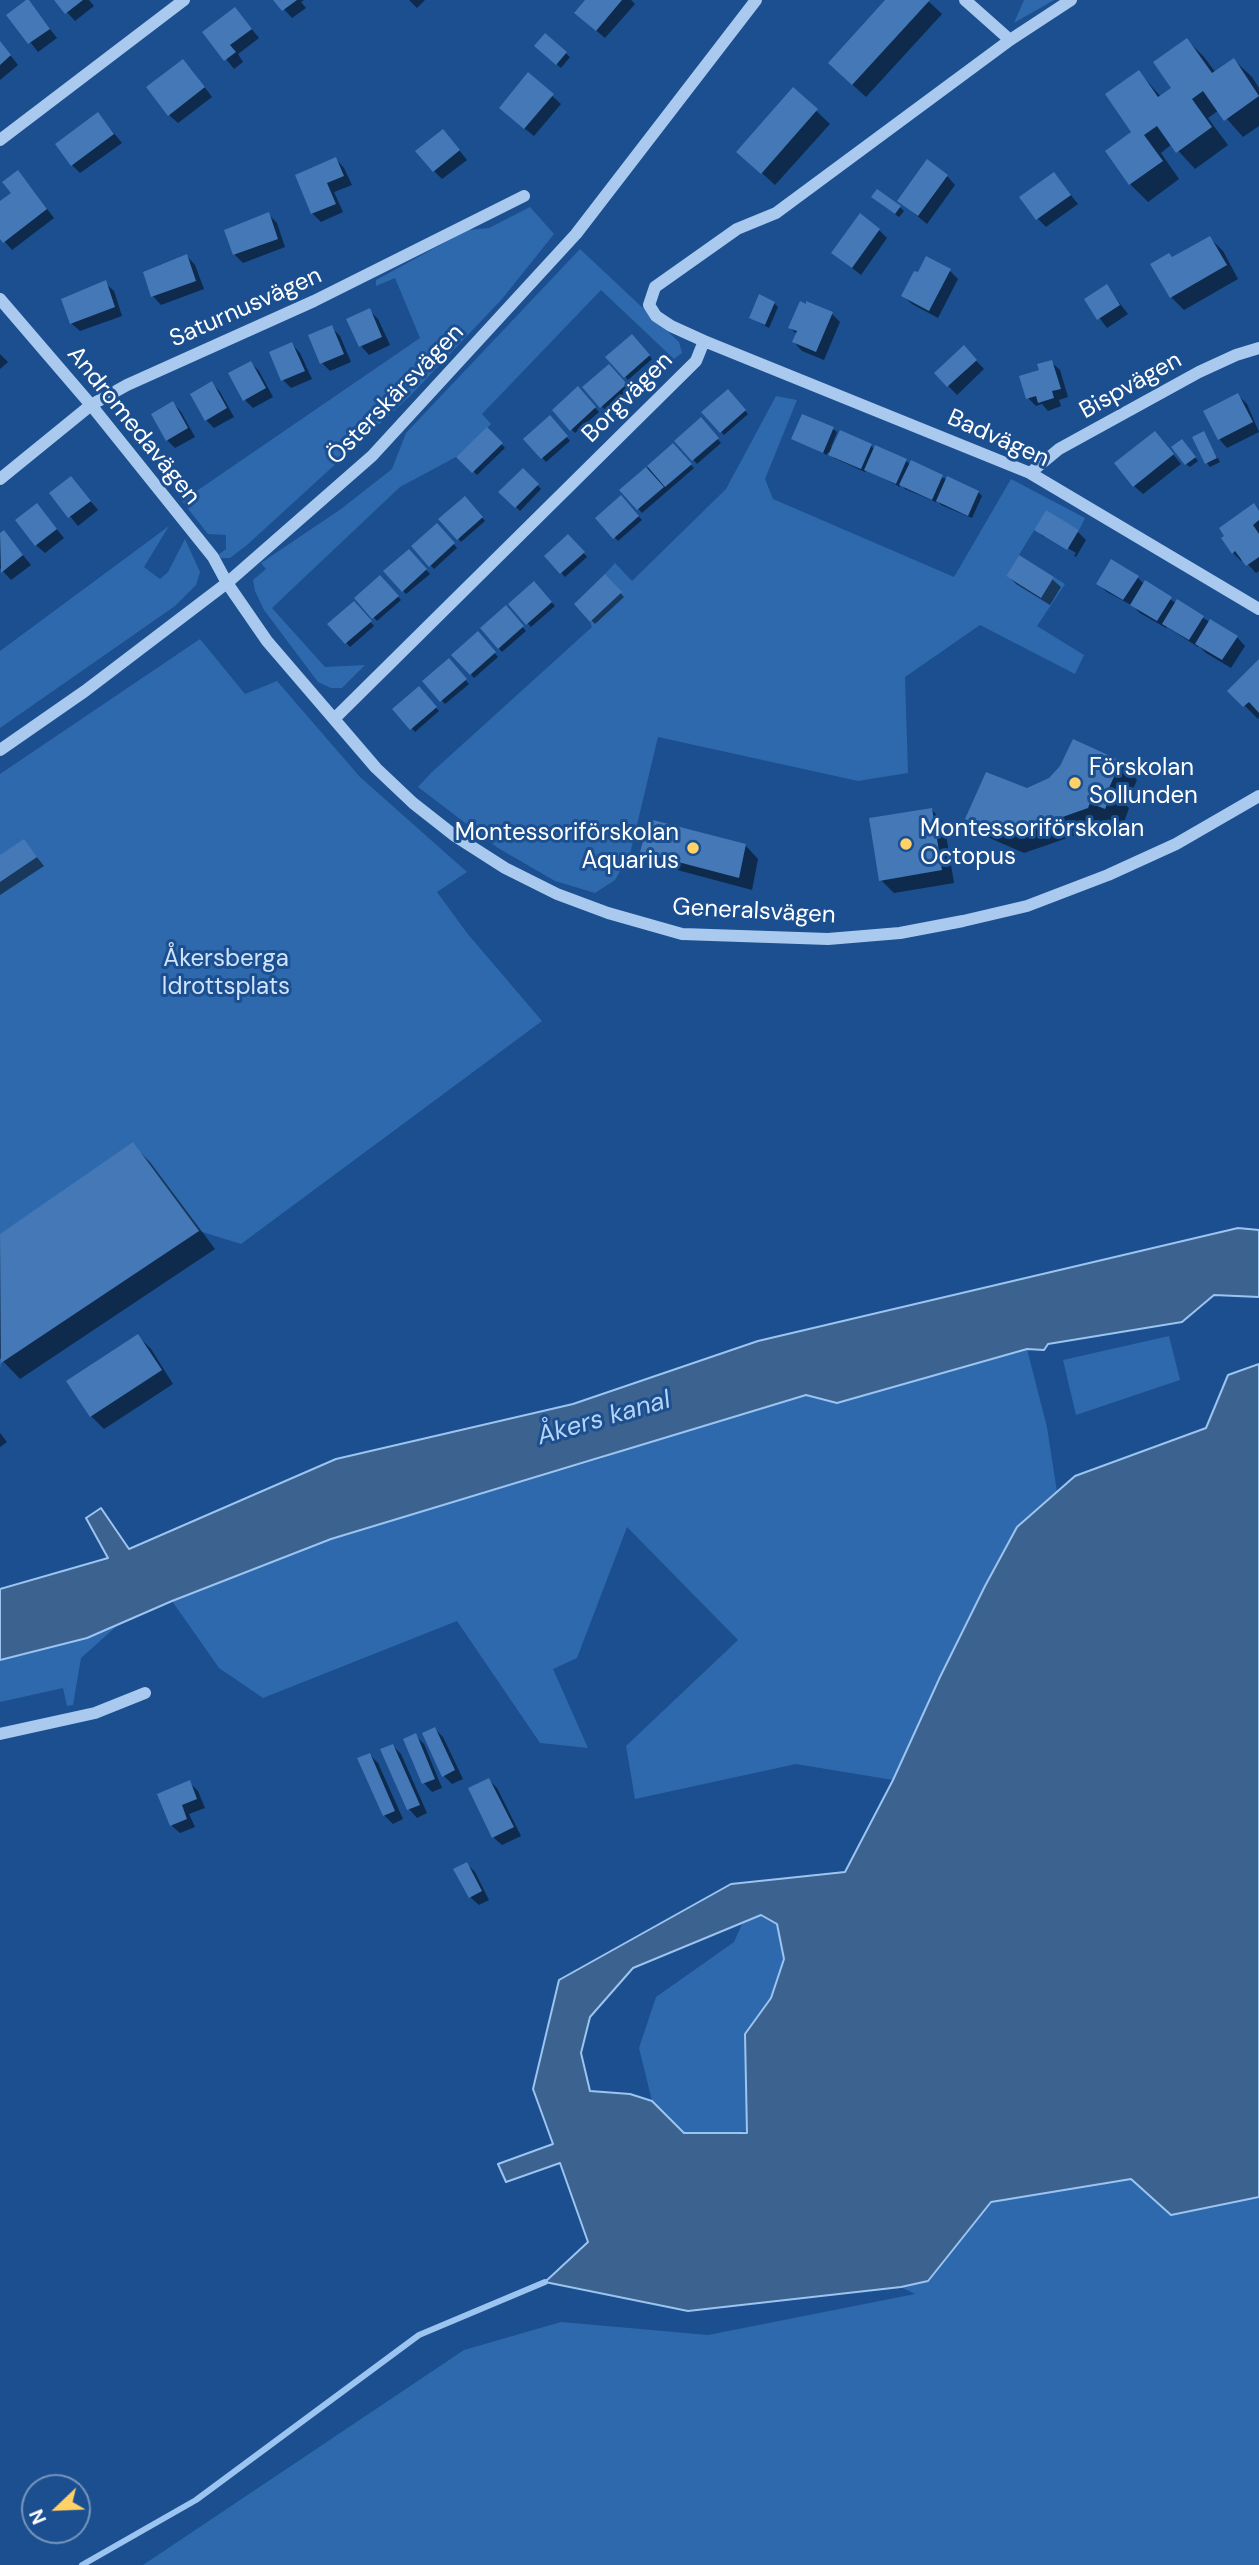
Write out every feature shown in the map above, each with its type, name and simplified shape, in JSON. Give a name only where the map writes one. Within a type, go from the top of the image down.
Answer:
[{"type":"street","points":[[0,140],[184,0]]},
{"type":"street","name":"Österskärsvägen","points":[[0,750],[85,691],[227,583],[372,456],[576,234],[756,0]]},
{"type":"street","points":[[965,0],[1010,40]]},
{"type":"street","name":"Borgvägen","points":[[334,719],[696,361],[704,341],[656,316],[649,305],[654,287],[737,229],[776,213],[1010,40],[1071,0]]},
{"type":"street","name":"Saturnusvägen","points":[[0,479],[91,405],[127,385],[314,302],[524,196]]},
{"type":"street","name":"Andromedavägen","points":[[0,299],[91,405],[213,558],[227,583]]},
{"type":"street","name":"Badvägen","points":[[704,341],[1030,473],[1259,609]]},
{"type":"street","name":"Bispvägen","points":[[1030,473],[1059,449],[1199,372],[1259,348]]},
{"type":"street","name":"Generalsvägen","points":[[227,583],[267,641],[376,768],[413,803],[455,836],[505,868],[557,894],[608,914],[682,934],[828,939],[900,933],[1027,906],[1108,875],[1176,844],[1259,796]]},
{"type":"street","points":[[0,1734],[95,1713],[145,1693]]},
{"type":"green space","points":[[1024,0],[1054,0],[1014,23]]},
{"type":"green space","points":[[530,207],[554,234],[502,299],[409,397],[247,545],[230,558],[221,558],[218,555],[226,549],[226,535],[208,534],[182,501],[420,338],[395,278],[376,286],[376,280],[468,230],[489,228]]},
{"type":"green space","points":[[580,249],[679,342],[682,353],[674,359],[601,290],[482,414],[491,424],[456,457],[400,487],[272,608],[325,667],[365,665],[342,688],[331,688],[318,682],[264,610],[253,580],[266,569],[261,563],[341,509],[392,469],[406,433]]},
{"type":"green space","points":[[776,396],[797,400],[765,479],[773,499],[954,577],[1011,479],[1085,518],[1079,530],[1046,511],[1006,576],[1040,598],[1054,577],[1065,584],[1037,626],[1084,655],[1075,674],[980,625],[905,677],[908,773],[858,781],[658,737],[630,854],[615,880],[595,893],[555,881],[498,848],[418,787],[592,627],[590,622],[621,593],[605,574],[615,563],[632,581],[726,489]]},
{"type":"green space","points":[[169,526],[144,567],[160,579],[168,572],[185,539],[200,572],[196,585],[175,606],[0,728],[0,651]]},
{"type":"green space","name":"Åkersberga Idrottsplats","points":[[200,639],[245,694],[277,681],[360,777],[467,872],[437,892],[467,933],[542,1021],[241,1244],[199,1231],[1,1363],[0,1370],[0,774]]},
{"type":"green space","points":[[1169,1336],[1180,1380],[1076,1415],[1063,1360]]},
{"type":"green space","points":[[1027,1349],[1047,1427],[1057,1492],[1017,1527],[940,1677],[893,1780],[796,1764],[635,1799],[626,1746],[738,1640],[627,1527],[577,1658],[553,1669],[588,1748],[540,1743],[457,1621],[263,1698],[219,1668],[172,1601],[331,1539],[603,1458],[647,1442],[807,1395],[837,1403]]},
{"type":"green space","points":[[118,1625],[81,1658],[73,1705],[67,1706],[63,1688],[0,1702],[0,1660],[87,1638]]},
{"type":"green space","points":[[761,1915],[785,1916],[824,2116],[735,2133],[684,2133],[652,2101],[639,2048],[656,1997],[734,1942],[742,1924]]},
{"type":"green space","points":[[1131,2179],[1172,2215],[1259,2197],[1259,2565],[143,2565],[464,2350],[561,2322],[708,2335],[915,2294],[901,2287],[928,2281],[991,2202]]},
{"type":"water","name":"Åkers kanal","points":[[1238,1228],[1259,1230],[1259,1297],[1214,1295],[1182,1322],[1048,1344],[1044,1350],[1027,1349],[837,1403],[806,1395],[331,1539],[172,1601],[87,1638],[0,1660],[0,1589],[108,1558],[86,1518],[101,1508],[129,1549],[336,1459],[573,1404],[758,1341]]},
{"type":"water","points":[[1259,1364],[1259,2197],[1171,2215],[1131,2179],[991,2202],[928,2281],[901,2287],[688,2311],[545,2282],[588,2242],[560,2163],[506,2182],[498,2164],[553,2144],[533,2089],[559,1980],[731,1884],[845,1872],[893,1780],[985,1586],[1017,1527],[1075,1476],[1206,1428],[1228,1375]],"holes":[[[761,1915],[777,1924],[784,1959],[771,1998],[745,2034],[747,2133],[684,2133],[652,2101],[630,2094],[590,2091],[581,2053],[590,2017],[633,1968]]]},
{"type":"building","points":[[29,0],[50,29],[28,44],[6,15]]},
{"type":"building","points":[[54,0],[83,0],[65,14]]},
{"type":"building","points":[[273,0],[297,0],[282,11]]},
{"type":"building","points":[[585,0],[622,0],[596,31],[574,13]]},
{"type":"building","points":[[885,0],[930,0],[852,85],[828,63]]},
{"type":"building","points":[[235,7],[252,29],[230,45],[236,52],[224,61],[202,32]]},
{"type":"building","points":[[545,33],[567,52],[556,65],[534,46]]},
{"type":"building","points":[[1187,38],[1212,73],[1234,58],[1259,96],[1224,121],[1203,91],[1192,99],[1212,127],[1176,153],[1157,126],[1144,135],[1163,161],[1129,185],[1105,151],[1131,132],[1105,94],[1139,70],[1158,97],[1171,88],[1153,62]]},
{"type":"building","points":[[0,41],[11,55],[0,65]]},
{"type":"building","points":[[183,59],[205,87],[168,116],[146,87]]},
{"type":"building","points":[[528,72],[554,94],[524,129],[499,108]]},
{"type":"building","points":[[793,87],[818,109],[761,174],[736,152]]},
{"type":"building","points":[[98,112],[114,134],[71,166],[55,144]]},
{"type":"building","points":[[443,129],[460,150],[433,172],[415,151]]},
{"type":"building","points":[[336,157],[344,176],[327,183],[336,204],[311,214],[295,175]]},
{"type":"building","points":[[927,159],[948,175],[918,216],[897,201]]},
{"type":"building","points":[[18,170],[47,209],[3,243],[0,239],[0,201],[11,193],[2,182]]},
{"type":"building","points":[[1054,172],[1071,195],[1036,220],[1019,197]]},
{"type":"building","points":[[877,189],[901,206],[895,214],[871,197]]},
{"type":"building","points":[[269,212],[278,239],[233,255],[224,230]]},
{"type":"building","points":[[860,213],[880,229],[852,268],[831,253]]},
{"type":"building","points":[[1210,236],[1227,265],[1170,298],[1150,264],[1169,253],[1172,257]]},
{"type":"building","points":[[187,254],[196,281],[151,297],[143,272]]},
{"type":"building","points":[[926,256],[951,269],[929,311],[901,296],[914,271],[918,272]]},
{"type":"building","points":[[106,280],[115,307],[70,324],[61,299]]},
{"type":"building","points":[[1107,284],[1120,305],[1097,320],[1084,299]]},
{"type":"building","points":[[759,294],[775,302],[765,325],[749,318]]},
{"type":"building","points":[[800,301],[833,312],[816,352],[792,342],[797,331],[788,328]]},
{"type":"building","points":[[370,308],[382,337],[359,347],[346,319]]},
{"type":"building","points":[[332,325],[344,354],[320,364],[308,335]]},
{"type":"building","points":[[632,334],[650,355],[624,378],[605,357]]},
{"type":"building","points":[[292,342],[305,371],[281,381],[269,352]]},
{"type":"building","points":[[964,345],[977,360],[947,387],[934,373]]},
{"type":"building","points":[[1052,360],[1061,389],[1052,391],[1054,398],[1038,403],[1036,396],[1026,399],[1019,376],[1039,370],[1037,364]]},
{"type":"building","points":[[251,361],[266,388],[243,401],[228,373]]},
{"type":"building","points":[[609,364],[627,384],[600,408],[582,387]]},
{"type":"building","points":[[212,381],[227,408],[205,421],[190,394]]},
{"type":"building","points":[[578,386],[596,407],[570,431],[552,410]]},
{"type":"building","points":[[728,389],[746,410],[720,433],[701,412]]},
{"type":"building","points":[[1238,393],[1253,422],[1218,440],[1203,411]]},
{"type":"building","points":[[173,401],[188,428],[166,441],[151,414]]},
{"type":"building","points":[[802,414],[834,427],[823,453],[791,439]]},
{"type":"building","points":[[550,415],[568,436],[541,459],[523,439]]},
{"type":"building","points":[[701,417],[719,438],[692,461],[674,441]]},
{"type":"building","points":[[487,427],[503,443],[472,473],[456,457]]},
{"type":"building","points":[[840,430],[872,444],[861,469],[828,455]]},
{"type":"building","points":[[1155,431],[1174,454],[1133,487],[1114,463]]},
{"type":"building","points":[[1204,431],[1217,458],[1205,464],[1192,437]]},
{"type":"building","points":[[1182,439],[1196,457],[1185,465],[1171,447]]},
{"type":"building","points":[[673,443],[692,464],[665,487],[647,466]]},
{"type":"building","points":[[875,445],[907,459],[896,484],[864,470]]},
{"type":"building","points":[[911,460],[943,475],[932,500],[899,485]]},
{"type":"building","points":[[646,467],[664,487],[637,510],[619,490]]},
{"type":"building","points":[[523,468],[539,484],[515,508],[498,492]]},
{"type":"building","points":[[71,476],[91,501],[68,518],[49,493]]},
{"type":"building","points":[[947,476],[979,491],[968,516],[936,501]]},
{"type":"building","points":[[621,495],[639,516],[613,539],[595,518]]},
{"type":"building","points":[[465,496],[483,517],[457,540],[438,519]]},
{"type":"building","points":[[37,503],[57,529],[35,546],[15,520]]},
{"type":"building","points":[[1254,503],[1259,511],[1259,520],[1253,525],[1259,534],[1259,557],[1246,566],[1235,551],[1232,554],[1221,538],[1224,536],[1219,528]]},
{"type":"building","points":[[1046,510],[1079,530],[1067,550],[1034,530]]},
{"type":"building","points":[[437,523],[455,543],[429,567],[411,546]]},
{"type":"building","points":[[4,530],[23,555],[1,573],[0,533]]},
{"type":"building","points":[[568,534],[585,552],[560,574],[544,556]]},
{"type":"building","points":[[409,549],[427,569],[402,592],[383,571]]},
{"type":"building","points":[[1019,555],[1054,577],[1041,598],[1006,576]]},
{"type":"building","points":[[1111,559],[1139,576],[1123,600],[1096,584]]},
{"type":"building","points":[[605,574],[622,592],[590,622],[574,604]]},
{"type":"building","points":[[380,575],[399,596],[372,619],[354,598]]},
{"type":"building","points":[[1145,580],[1172,597],[1157,621],[1130,605]]},
{"type":"building","points":[[534,581],[552,602],[526,625],[508,604]]},
{"type":"building","points":[[1177,599],[1204,616],[1189,640],[1162,624]]},
{"type":"building","points":[[354,601],[372,621],[345,644],[327,624]]},
{"type":"building","points":[[506,605],[524,626],[498,649],[480,628]]},
{"type":"building","points":[[1210,619],[1238,636],[1222,660],[1195,644]]},
{"type":"building","points":[[478,631],[496,652],[470,675],[451,655]]},
{"type":"building","points":[[449,658],[467,679],[440,702],[422,681]]},
{"type":"building","points":[[1259,659],[1259,713],[1249,702],[1243,707],[1227,691]]},
{"type":"building","points":[[419,686],[437,707],[410,730],[392,709]]},
{"type":"building","name":"Förskolan Sollunden","points":[[1073,739],[1121,761],[1109,788],[1113,789],[1105,809],[1090,803],[1088,808],[1006,837],[965,819],[986,772],[1027,788],[1049,778],[1060,766]]},
{"type":"building","name":"Montessoriförskolan Octopus","points":[[932,808],[942,870],[879,881],[869,818]]},
{"type":"building","name":"Montessoriförskolan Aquarius","points":[[649,819],[746,844],[739,878],[640,852]]},
{"type":"building","points":[[24,839],[37,857],[0,882],[0,855]]},
{"type":"building","points":[[133,1142],[199,1231],[1,1363],[0,1234]]},
{"type":"building","points":[[138,1334],[162,1370],[90,1417],[66,1381]]},
{"type":"building","points":[[435,1727],[455,1770],[442,1777],[422,1733]]},
{"type":"building","points":[[416,1733],[435,1779],[422,1784],[403,1739]]},
{"type":"building","points":[[393,1744],[420,1805],[407,1810],[380,1749]]},
{"type":"building","points":[[370,1753],[395,1811],[383,1816],[357,1758]]},
{"type":"building","points":[[489,1778],[514,1827],[492,1838],[468,1788]]},
{"type":"building","points":[[190,1780],[197,1799],[182,1805],[187,1819],[170,1826],[157,1794]]},
{"type":"building","points":[[467,1862],[482,1891],[469,1898],[453,1869]]},
{"type":"waterway","points":[[82,2565],[196,2500],[419,2335],[545,2282]]},
{"type":"place","name":"Förskolan Sollunden","points":[[1075,783]]},
{"type":"place","name":"Montessoriförskolan Octopus","points":[[906,844]]},
{"type":"place","name":"Montessoriförskolan Aquarius","points":[[693,848]]}]
